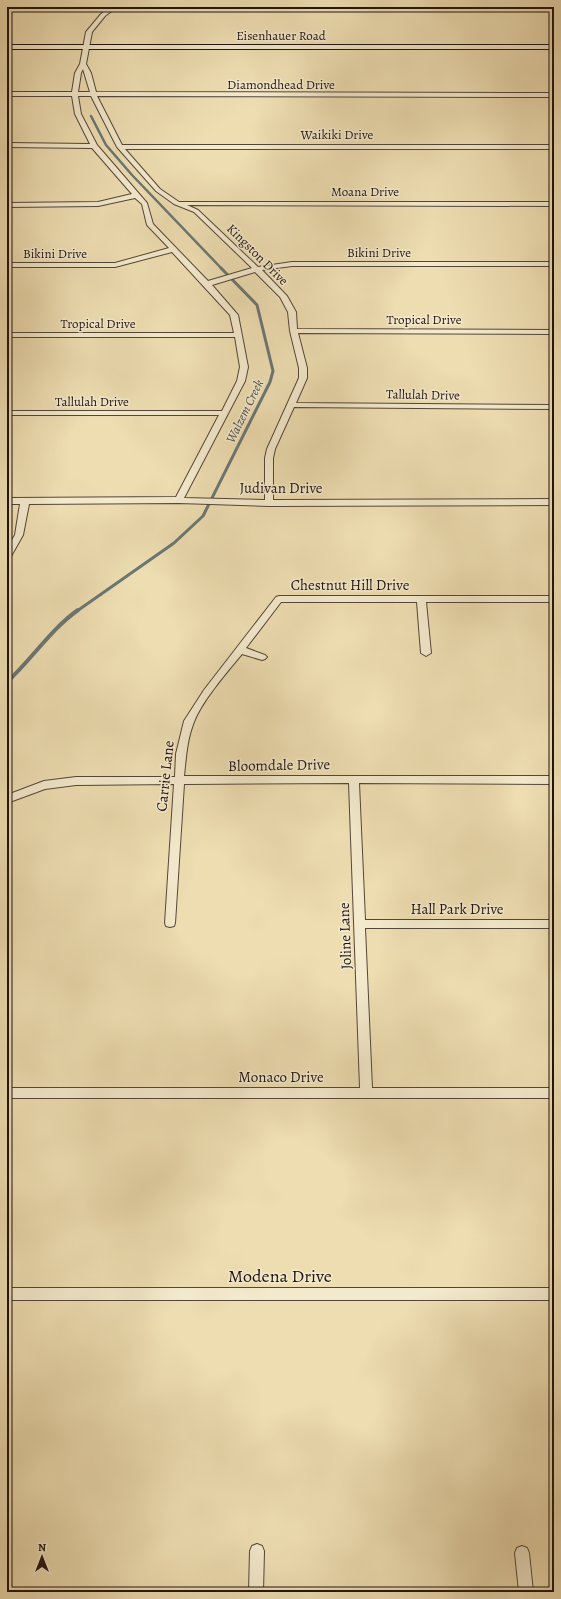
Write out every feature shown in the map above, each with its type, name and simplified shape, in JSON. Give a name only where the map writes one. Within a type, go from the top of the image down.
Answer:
[{"type":"main road","name":"Eisenhauer Road","points":[[7,47],[554,47]]},
{"type":"street","points":[[114,7],[93,25],[89,32],[83,64],[78,73],[75,94],[78,114],[94,146],[145,204],[150,225],[207,284],[234,315],[244,367],[243,374],[224,413],[179,500]]},
{"type":"street","name":"Kingston Drive","points":[[83,64],[88,73],[93,94],[113,136],[120,147],[158,190],[176,203],[196,211],[277,289],[288,304],[293,318],[294,331],[304,373],[300,388],[271,449],[269,458],[269,503]]},
{"type":"street","name":"Diamondhead Drive","points":[[7,94],[554,95]]},
{"type":"street","points":[[7,145],[94,146]]},
{"type":"street","name":"Waikiki Drive","points":[[120,147],[554,147]]},
{"type":"street","points":[[7,204],[98,204],[137,195]]},
{"type":"street","name":"Moana Drive","points":[[176,203],[554,204]]},
{"type":"street","name":"Bikini Drive","points":[[7,265],[115,265],[174,249]]},
{"type":"street","name":"Bikini Drive","points":[[207,284],[257,269],[292,264],[554,264]]},
{"type":"street","name":"Tropical Drive","points":[[294,331],[554,332]]},
{"type":"street","name":"Tropical Drive","points":[[7,335],[238,335]]},
{"type":"street","name":"Tallulah Drive","points":[[292,405],[554,407]]},
{"type":"street","name":"Tallulah Drive","points":[[7,413],[224,413]]},
{"type":"street","name":"Judivan Drive","points":[[7,501],[179,500],[269,503],[554,502]]},
{"type":"street","points":[[7,556],[19,536],[25,501]]},
{"type":"street","name":"Chestnut Hill Drive","points":[[279,599],[554,599]]},
{"type":"street","name":"Carrie Lane","points":[[170,923],[178,781],[181,754],[189,721],[197,706],[279,599]]},
{"type":"street","name":"Chestnut Hill Drive","points":[[421,599],[426,653]]},
{"type":"street","points":[[240,650],[262,657]]},
{"type":"street","name":"Bloomdale Drive","points":[[7,799],[44,785],[58,783],[354,779],[554,780]]},
{"type":"street","name":"Joline Lane","points":[[354,779],[366,1093]]},
{"type":"street","name":"Hall Park Drive","points":[[359,924],[554,924]]},
{"type":"street","name":"Monaco Drive","points":[[7,1093],[554,1093]]},
{"type":"street","name":"Modena Drive","points":[[7,1294],[554,1294]]},
{"type":"street","points":[[256,1592],[257,1551]]},
{"type":"street","points":[[522,1553],[526,1592]]},
{"type":"waterway","name":"Walzem Creek","points":[[91,116],[106,145],[132,175],[222,269]]},
{"type":"waterway","name":"Walzem Creek","points":[[77,611],[174,543],[203,516],[270,382],[273,371],[257,305],[221,268]]},
{"type":"waterway","name":"Walzem Creek","points":[[7,682],[59,626],[78,610]]}]
